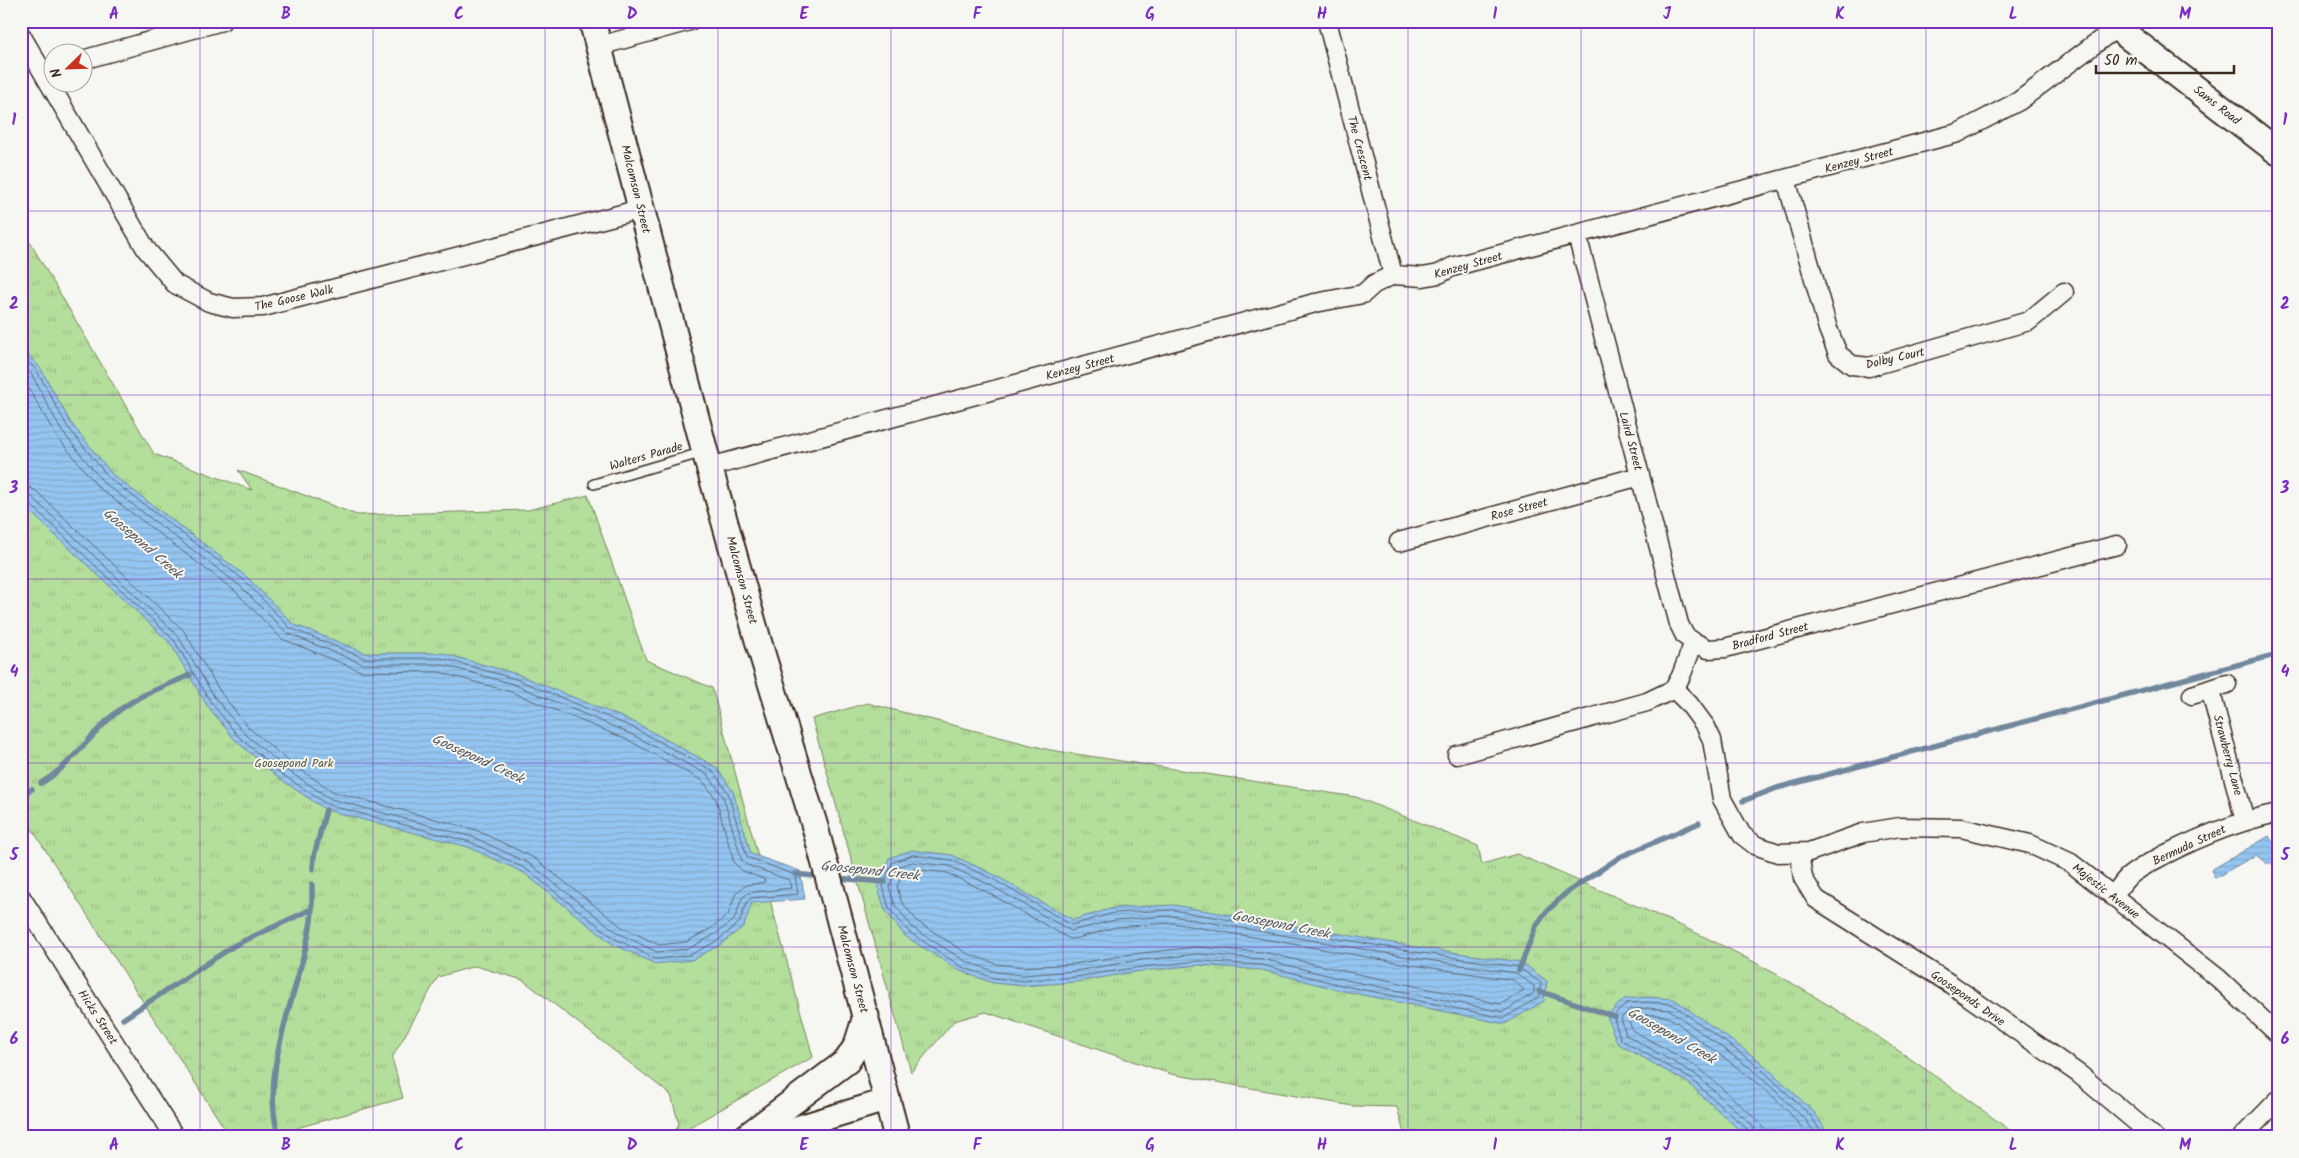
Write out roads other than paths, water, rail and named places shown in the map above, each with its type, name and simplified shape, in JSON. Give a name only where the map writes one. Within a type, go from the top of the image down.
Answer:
[{"type":"main road","name":"Malcomson Street","points":[[592,21],[707,459],[760,647],[814,827],[897,1137]]},
{"type":"main road","name":"Sams Road","points":[[2112,24],[2278,152]]},
{"type":"main road","points":[[746,1137],[847,1061],[857,1045],[866,1016]]},
{"type":"street","points":[[92,57],[222,21]]},
{"type":"street","points":[[599,46],[690,21]]},
{"type":"street","name":"The Crescent","points":[[1328,21],[1393,276]]},
{"type":"street","name":"Kenzey Street","points":[[707,459],[1316,303],[1353,297],[1363,294],[1378,281],[1393,276],[1423,277],[1439,274],[1452,267],[1786,180],[1958,132],[2019,101],[2112,24]]},
{"type":"street","name":"The Goose Walk","points":[[21,35],[42,62]]},
{"type":"street","name":"The Goose Walk","points":[[60,92],[146,249],[175,284],[209,302],[233,308],[263,307],[641,209]]},
{"type":"street","name":"Dolby Court","points":[[1786,180],[1828,329],[1838,354],[1852,366],[1869,367],[2029,321],[2064,292]]},
{"type":"street","name":"Laird Street","points":[[1577,235],[1679,624],[1685,636],[1694,642]]},
{"type":"street","name":"Rose Street","points":[[1399,542],[1640,476]]},
{"type":"street","name":"Bradford Street","points":[[1694,642],[1708,649],[1725,648],[2116,545]]},
{"type":"street","points":[[1457,755],[1647,702],[1674,689],[1682,676],[1694,642]]},
{"type":"street","points":[[2192,694],[2227,684]]},
{"type":"street","name":"Majestic Avenue","points":[[1674,689],[1689,704],[1706,727],[1712,740],[1722,799],[1742,835],[1755,845],[1778,853],[1810,852],[1863,833],[1900,827],[1961,828],[2030,844],[2070,863],[2218,978],[2278,1034]]},
{"type":"street","name":"Strawberry Lane","points":[[2210,689],[2246,821]]},
{"type":"street","name":"Bermuda Street","points":[[2113,897],[2126,879],[2143,866],[2206,834],[2278,813]]},
{"type":"street","name":"Gooseponds Drive","points":[[1799,853],[1803,878],[1816,899],[1949,983],[2079,1074],[2154,1137]]},
{"type":"street","name":"Hicks Street","points":[[21,897],[175,1137]]},
{"type":"street","points":[[765,1137],[887,1100]]},
{"type":"street","points":[[2242,1137],[2278,1100]]},
{"type":"lane","name":"Walters Parade","points":[[594,484],[707,459]]},
{"type":"water","points":[[21,346],[41,369],[71,423],[113,475],[247,577],[293,624],[366,653],[442,653],[517,674],[636,723],[716,767],[733,791],[751,854],[800,871],[805,899],[752,903],[744,926],[720,945],[692,960],[655,964],[611,943],[524,873],[468,847],[326,810],[280,779],[235,740],[206,704],[170,643],[21,503]]},
{"type":"water","points":[[2269,836],[2275,846],[2273,848],[2278,853],[2274,858],[2277,861],[2273,865],[2269,862],[2267,864],[2256,855],[2215,878],[2211,870]]},
{"type":"water","points":[[912,850],[952,855],[993,874],[1073,920],[1113,908],[1173,905],[1416,947],[1521,962],[1547,981],[1544,1001],[1505,1024],[1343,991],[1262,970],[1198,965],[1135,972],[1076,982],[1023,986],[993,983],[960,971],[905,936],[885,910],[877,885],[889,858]]},
{"type":"water","points":[[1648,997],[1674,999],[1760,1061],[1815,1113],[1830,1137],[1747,1137],[1688,1083],[1617,1043],[1607,1016],[1624,999]]},
{"type":"waterway","points":[[1743,801],[1777,788],[2278,654]]},
{"type":"waterway","points":[[41,783],[72,758],[107,721],[125,706],[190,675]]},
{"type":"waterway","points":[[21,796],[32,789]]},
{"type":"waterway","points":[[313,869],[314,856],[326,810]]},
{"type":"waterway","points":[[1519,970],[1536,926],[1547,911],[1566,893],[1620,857],[1699,823]]},
{"type":"waterway","name":"Goosepond Creek","points":[[795,874],[823,877]]},
{"type":"waterway","name":"Goosepond Creek","points":[[835,878],[885,882]]},
{"type":"waterway","points":[[279,1137],[274,1111],[273,1085],[282,1032],[305,952],[310,927],[312,884]]},
{"type":"waterway","points":[[123,1019],[235,945],[312,909]]},
{"type":"waterway","name":"Goosepond Creek","points":[[1539,991],[1615,1017]]},
{"type":"park label","name":"Goosepond Park","points":[[294,763]]}]
